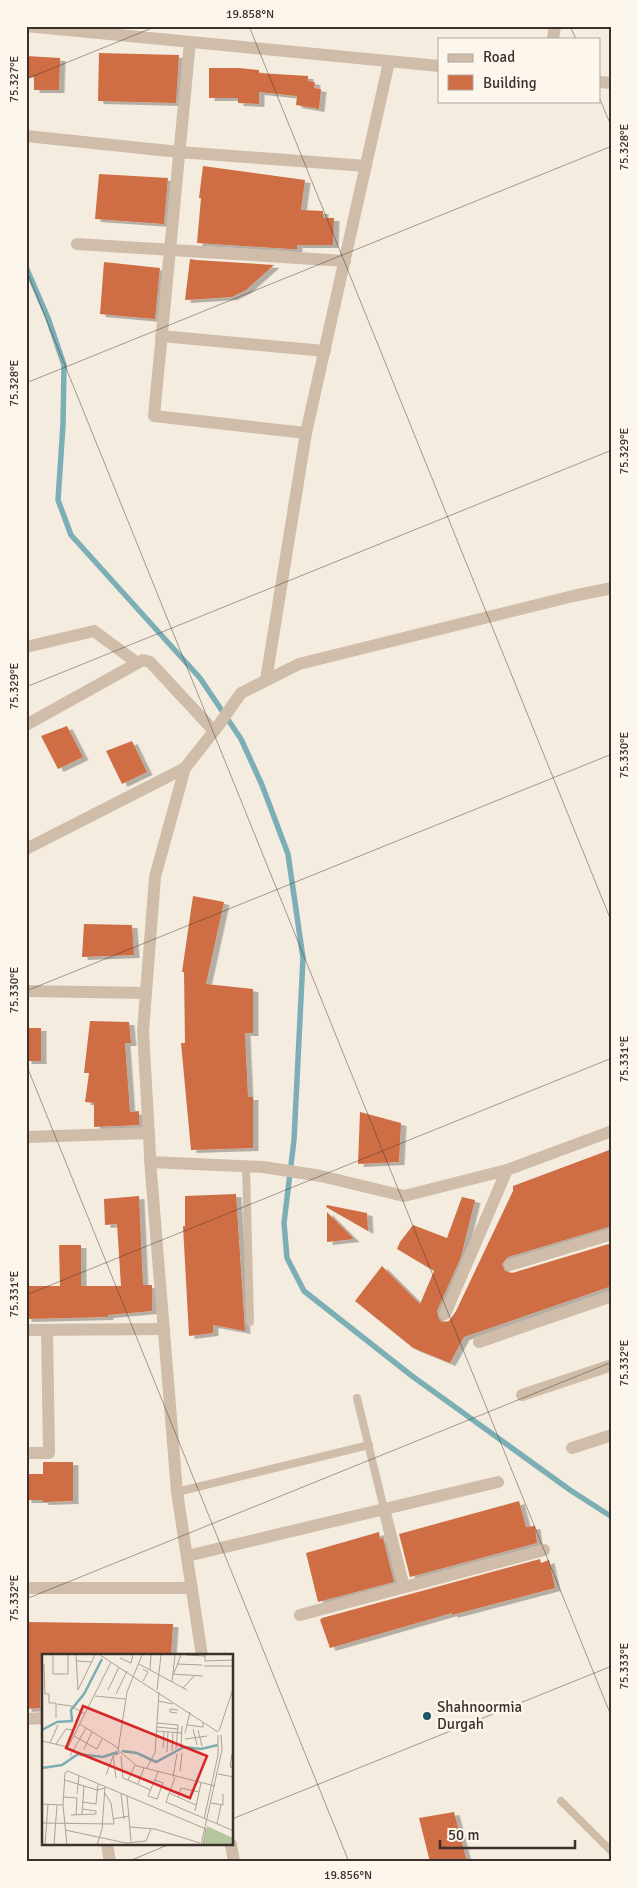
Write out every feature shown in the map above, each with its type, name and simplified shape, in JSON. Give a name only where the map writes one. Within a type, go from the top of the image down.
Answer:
[{"type":"street","points":[[26,26],[438,66]]},
{"type":"street","points":[[190,42],[154,416],[306,433]]},
{"type":"street","points":[[266,680],[306,433],[390,62]]},
{"type":"street","points":[[26,136],[179,152],[366,166]]},
{"type":"street","points":[[77,244],[344,261]]},
{"type":"street","points":[[161,336],[324,351]]},
{"type":"street","points":[[202,1654],[177,1492],[150,1162],[143,1031],[155,877],[185,768],[241,693],[299,664],[612,588]]},
{"type":"street","points":[[26,647],[94,632],[136,662]]},
{"type":"street","points":[[26,725],[136,662],[143,660],[150,662],[216,728]]},
{"type":"street","points":[[26,849],[185,768]]},
{"type":"street","points":[[26,991],[146,992]]},
{"type":"street","points":[[150,1162],[263,1167],[322,1176],[404,1196],[507,1170],[612,1131]]},
{"type":"street","points":[[26,1137],[149,1133]]},
{"type":"street","points":[[445,1314],[507,1170]]},
{"type":"street","points":[[510,1265],[612,1234]]},
{"type":"street","points":[[479,1342],[612,1296]]},
{"type":"street","points":[[26,1330],[164,1329]]},
{"type":"street","points":[[26,1453],[49,1452],[47,1330]]},
{"type":"street","points":[[522,1395],[612,1365]]},
{"type":"street","points":[[572,1448],[612,1435]]},
{"type":"street","points":[[187,1556],[498,1482]]},
{"type":"street","points":[[384,1509],[404,1587]]},
{"type":"street","points":[[300,1615],[544,1550]]},
{"type":"street","points":[[26,1588],[192,1588]]},
{"type":"street","points":[[26,1718],[42,1718]]},
{"type":"street","points":[[107,1846],[110,1862]]},
{"type":"street","points":[[231,1846],[234,1862]]},
{"type":"lane","points":[[246,1166],[250,1322]]},
{"type":"lane","points":[[357,1398],[384,1509]]},
{"type":"lane","points":[[177,1492],[369,1445]]},
{"type":"lane","points":[[561,1801],[612,1852]]},
{"type":"building","points":[[99,53],[179,55],[176,103],[98,101]]},
{"type":"building","points":[[26,56],[60,58],[59,90],[34,90],[34,77],[29,78]]},
{"type":"building","points":[[209,68],[239,68],[259,70],[259,73],[308,76],[308,81],[315,82],[314,88],[321,89],[319,109],[296,105],[297,96],[259,92],[259,104],[238,103],[238,98],[209,98]]},
{"type":"building","points":[[203,166],[305,180],[301,210],[323,211],[323,218],[334,218],[333,245],[297,245],[297,249],[291,249],[197,243],[201,198],[199,198]]},
{"type":"building","points":[[99,174],[168,178],[164,224],[95,219]]},
{"type":"building","points":[[190,259],[274,265],[246,290],[232,297],[185,300]]},
{"type":"building","points":[[104,262],[160,268],[155,319],[100,314]]},
{"type":"building","points":[[67,726],[83,757],[58,769],[41,736]]},
{"type":"building","points":[[132,741],[147,772],[122,784],[106,751]]},
{"type":"building","points":[[193,896],[224,902],[206,984],[253,989],[253,1033],[245,1033],[248,1097],[253,1097],[253,1148],[191,1150],[181,1043],[185,1043],[184,972],[182,972]]},
{"type":"building","points":[[84,924],[132,925],[134,955],[82,957]]},
{"type":"building","points":[[90,1021],[129,1022],[131,1043],[125,1043],[130,1112],[139,1111],[139,1125],[94,1127],[94,1103],[85,1102],[89,1073],[84,1073]]},
{"type":"building","points":[[26,1028],[41,1028],[41,1061],[26,1061]]},
{"type":"building","points":[[360,1112],[401,1123],[399,1162],[358,1164]]},
{"type":"building","points":[[612,1149],[612,1226],[508,1257],[502,1264],[505,1271],[512,1273],[612,1243],[612,1286],[464,1337],[450,1363],[413,1348],[355,1301],[382,1266],[420,1304],[434,1271],[397,1249],[413,1225],[447,1238],[462,1197],[475,1200],[461,1257],[437,1311],[442,1322],[449,1321],[456,1311],[513,1191],[513,1186]]},
{"type":"building","points":[[236,1194],[245,1331],[213,1325],[213,1333],[189,1336],[183,1226],[185,1226],[185,1196]]},
{"type":"building","points":[[139,1196],[143,1285],[152,1285],[152,1311],[108,1315],[108,1317],[26,1319],[26,1286],[60,1286],[59,1245],[81,1245],[81,1286],[121,1286],[117,1224],[105,1225],[104,1199]]},
{"type":"building","points":[[327,1205],[367,1213],[368,1231],[326,1207]]},
{"type":"building","points":[[327,1212],[354,1239],[327,1242]]},
{"type":"building","points":[[43,1462],[73,1462],[73,1501],[43,1502],[43,1500],[26,1500],[26,1474],[43,1474]]},
{"type":"building","points":[[519,1501],[526,1527],[535,1526],[537,1543],[410,1577],[399,1534]]},
{"type":"building","points":[[379,1532],[380,1539],[383,1538],[394,1582],[318,1602],[306,1553]]},
{"type":"building","points":[[540,1559],[541,1563],[549,1560],[555,1588],[452,1615],[452,1613],[330,1648],[320,1620],[322,1618]]},
{"type":"building","points":[[26,1622],[173,1624],[171,1654],[42,1654],[40,1708],[26,1709]]},
{"type":"building","points":[[454,1812],[467,1862],[430,1862],[419,1818]]},
{"type":"waterway","points":[[26,267],[48,318],[64,365],[63,425],[58,500],[71,535],[200,678],[241,739],[262,785],[288,854],[303,958],[294,1140],[284,1223],[287,1258],[304,1291],[412,1376],[570,1490],[612,1517]]},
{"type":"place","name":"Shahnoormia Durgah","points":[[427,1716]]}]
